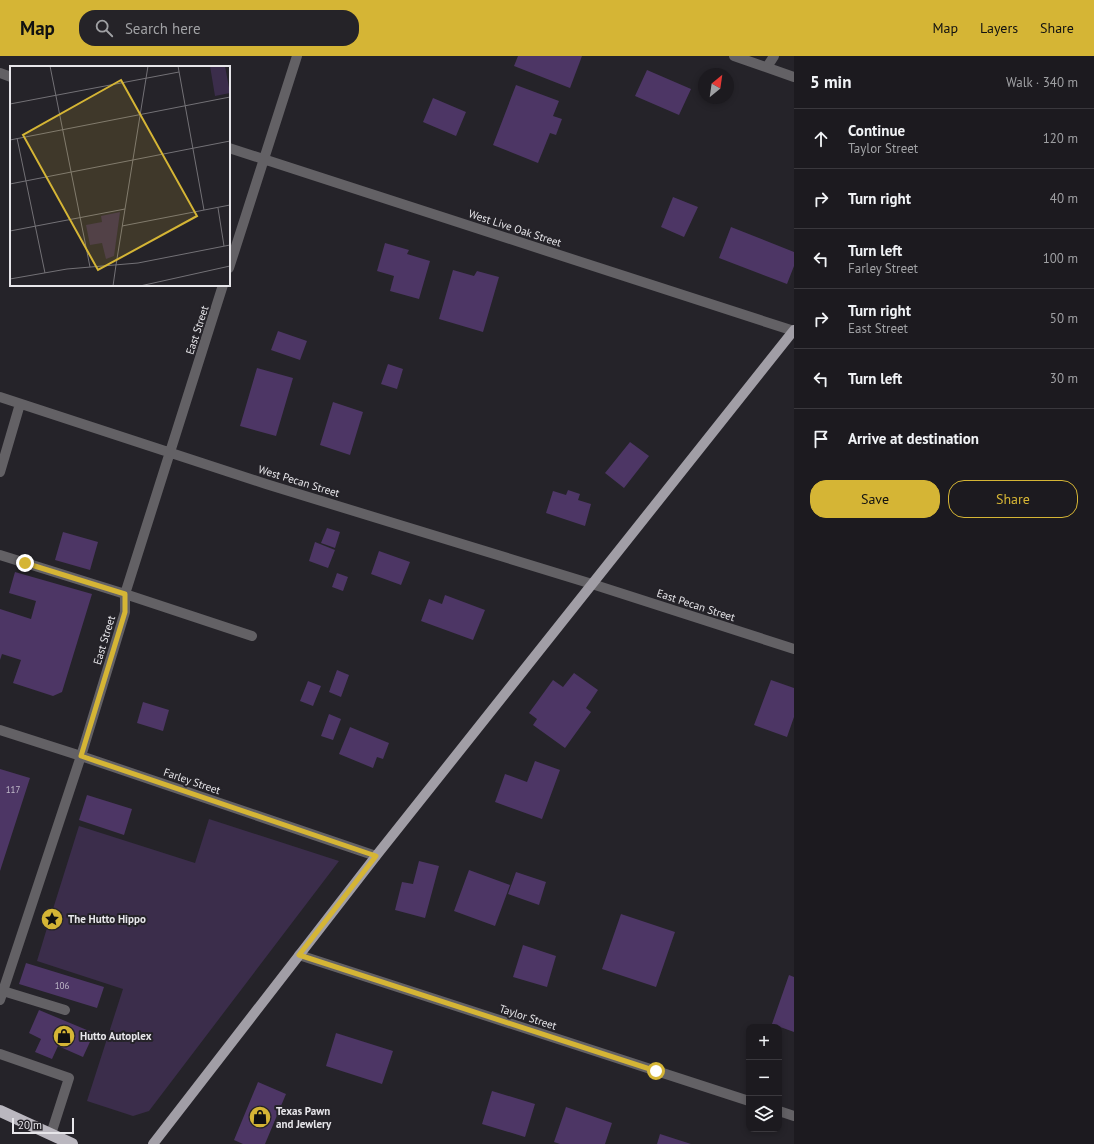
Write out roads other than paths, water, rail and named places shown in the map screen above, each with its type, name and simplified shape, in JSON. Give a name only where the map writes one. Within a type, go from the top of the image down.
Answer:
[{"type":"highway","points":[[0,1111],[72,1144]]},
{"type":"main road","points":[[153,1144],[376,856],[794,331]]},
{"type":"street","points":[[230,265],[297,56]]},
{"type":"street","points":[[734,56],[794,77]]},
{"type":"street","points":[[767,67],[774,56]]},
{"type":"street","points":[[0,73],[10,77]]},
{"type":"street","name":"West Live Oak Street","points":[[230,148],[794,331]]},
{"type":"street","name":"East Street","points":[[2,995],[81,756],[125,612],[125,594],[224,286]]},
{"type":"street","name":"West Pecan Street","points":[[0,397],[266,484],[592,584]]},
{"type":"street","points":[[0,472],[20,404]]},
{"type":"street","points":[[0,555],[252,636]]},
{"type":"street","name":"East Pecan Street","points":[[592,584],[794,649]]},
{"type":"street","name":"Farley Street","points":[[0,730],[376,856]]},
{"type":"street","name":"Taylor Street","points":[[299,955],[746,1100]]},
{"type":"street","points":[[2,995],[65,1010]]},
{"type":"street","points":[[0,1054],[69,1078],[51,1134]]},
{"type":"street","points":[[782,1112],[794,1116]]},
{"type":"place","name":"The Hutto Hippo","points":[[52,919]]},
{"type":"place","name":"Hutto Autoplex","points":[[64,1036]]},
{"type":"place","name":"Texas Pawn and Jewlery","points":[[260,1117]]}]
